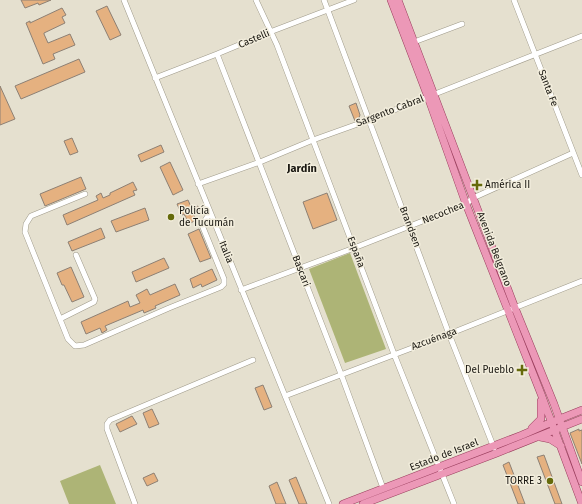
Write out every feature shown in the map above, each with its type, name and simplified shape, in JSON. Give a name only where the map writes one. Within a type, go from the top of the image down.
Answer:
[{"type":"main road","name":"Avenida Belgrano","points":[[391,0],[473,198],[554,404],[555,420]]},
{"type":"main road","name":"Avenida Belgrano","points":[[398,0],[414,42],[466,204],[541,394],[555,420],[582,504]]},
{"type":"main road","points":[[522,435],[536,425],[541,419],[541,394]]},
{"type":"main road","points":[[554,404],[560,412],[568,415]]},
{"type":"main road","name":"Estado de Israel","points":[[363,504],[440,471],[493,446],[582,410]]},
{"type":"main road","points":[[540,437],[550,439],[564,445],[569,431],[579,420]]},
{"type":"main road","name":"Estado de Israel","points":[[343,504],[384,488],[497,454],[579,420]]},
{"type":"main road","name":"Avenida Belgrano","points":[[564,445],[582,482]]},
{"type":"street","name":"Italia","points":[[124,0],[329,504]]},
{"type":"street","name":"España","points":[[256,0],[277,45],[394,354],[454,504]]},
{"type":"street","name":"Brandsen","points":[[324,0],[449,334],[497,454]]},
{"type":"street","name":"Castelli","points":[[155,78],[354,0]]},
{"type":"street","name":"Santa Fe","points":[[514,0],[582,175]]},
{"type":"street","points":[[414,42],[462,24]]},
{"type":"street","name":"Sargento Cabral","points":[[198,184],[369,120],[582,36]]},
{"type":"street","name":"Bascari","points":[[217,54],[260,162],[384,488]]},
{"type":"street","name":"Necochea","points":[[241,290],[466,204],[473,198],[573,153]]},
{"type":"street","points":[[85,194],[31,216],[25,228],[68,339],[75,346],[79,346],[221,287],[224,284],[224,279],[202,225],[210,213]]},
{"type":"street","points":[[60,319],[94,302],[76,255]]},
{"type":"street","name":"Azcuénaga","points":[[285,396],[449,334],[582,281]]},
{"type":"street","points":[[135,504],[107,430],[110,420],[253,360]]},
{"type":"green space","points":[[350,253],[386,349],[345,363],[309,269]]},
{"type":"green space","points":[[100,465],[116,504],[69,504],[60,481]]},
{"type":"building","points":[[21,0],[51,0],[39,5],[38,3],[25,8]]},
{"type":"building","points":[[107,6],[121,35],[110,40],[96,11]]},
{"type":"building","points":[[62,8],[66,15],[62,17],[65,23],[44,34],[48,43],[70,34],[75,45],[53,54],[55,59],[43,64],[26,23],[30,21],[30,23]]},
{"type":"building","points":[[79,59],[85,72],[21,99],[15,86]]},
{"type":"building","points":[[0,86],[15,119],[0,125]]},
{"type":"building","points":[[356,103],[360,115],[358,120],[355,121],[349,106]]},
{"type":"building","points":[[72,138],[78,152],[70,155],[64,141]]},
{"type":"building","points":[[161,145],[164,152],[141,162],[138,155]]},
{"type":"building","points":[[170,162],[183,190],[173,195],[160,167]]},
{"type":"building","points":[[81,177],[86,189],[45,206],[40,194]]},
{"type":"building","points":[[133,182],[137,190],[133,191],[135,195],[67,225],[63,215],[98,200],[96,196],[101,193],[103,198]]},
{"type":"building","points":[[327,193],[337,220],[313,229],[303,202]]},
{"type":"building","points":[[188,200],[192,209],[198,206],[200,210],[193,213],[196,220],[189,224],[184,214],[182,215],[177,204]]},
{"type":"building","points":[[145,208],[149,220],[116,232],[111,221]]},
{"type":"building","points":[[101,228],[105,238],[72,251],[68,242]]},
{"type":"building","points":[[199,229],[211,258],[200,262],[188,234]]},
{"type":"building","points":[[164,258],[169,268],[136,282],[132,272]]},
{"type":"building","points":[[71,267],[84,297],[72,302],[57,273]]},
{"type":"building","points":[[212,269],[217,280],[202,287],[201,284],[193,288],[190,279]]},
{"type":"building","points":[[175,284],[180,295],[155,306],[156,308],[144,313],[143,310],[105,326],[107,330],[102,333],[100,328],[86,334],[81,322],[128,301],[130,307],[140,303],[136,295],[147,289],[150,295]]},
{"type":"building","points":[[263,385],[272,407],[264,410],[255,388]]},
{"type":"building","points":[[152,409],[159,424],[149,428],[143,413]]},
{"type":"building","points":[[132,416],[137,424],[120,432],[116,424]]},
{"type":"building","points":[[579,429],[579,431],[582,430],[582,464],[570,433]]},
{"type":"building","name":"TORRE 3","points":[[544,455],[562,504],[555,504],[537,457]]},
{"type":"building","points":[[509,462],[525,504],[518,504],[503,465]]},
{"type":"building","points":[[154,473],[158,481],[147,486],[143,478]]},
{"type":"building","points":[[296,477],[307,504],[299,504],[289,480]]},
{"type":"building","points":[[277,482],[286,504],[276,504],[269,486]]},
{"type":"place","name":"América II","points":[[477,185]]},
{"type":"place","name":"Policía de Tucumán","points":[[171,217]]},
{"type":"place","name":"Del Pueblo","points":[[522,370]]},
{"type":"place","name":"TORRE 3","points":[[550,481]]},
{"type":"district","name":"Jardín","points":[[302,168]]}]
